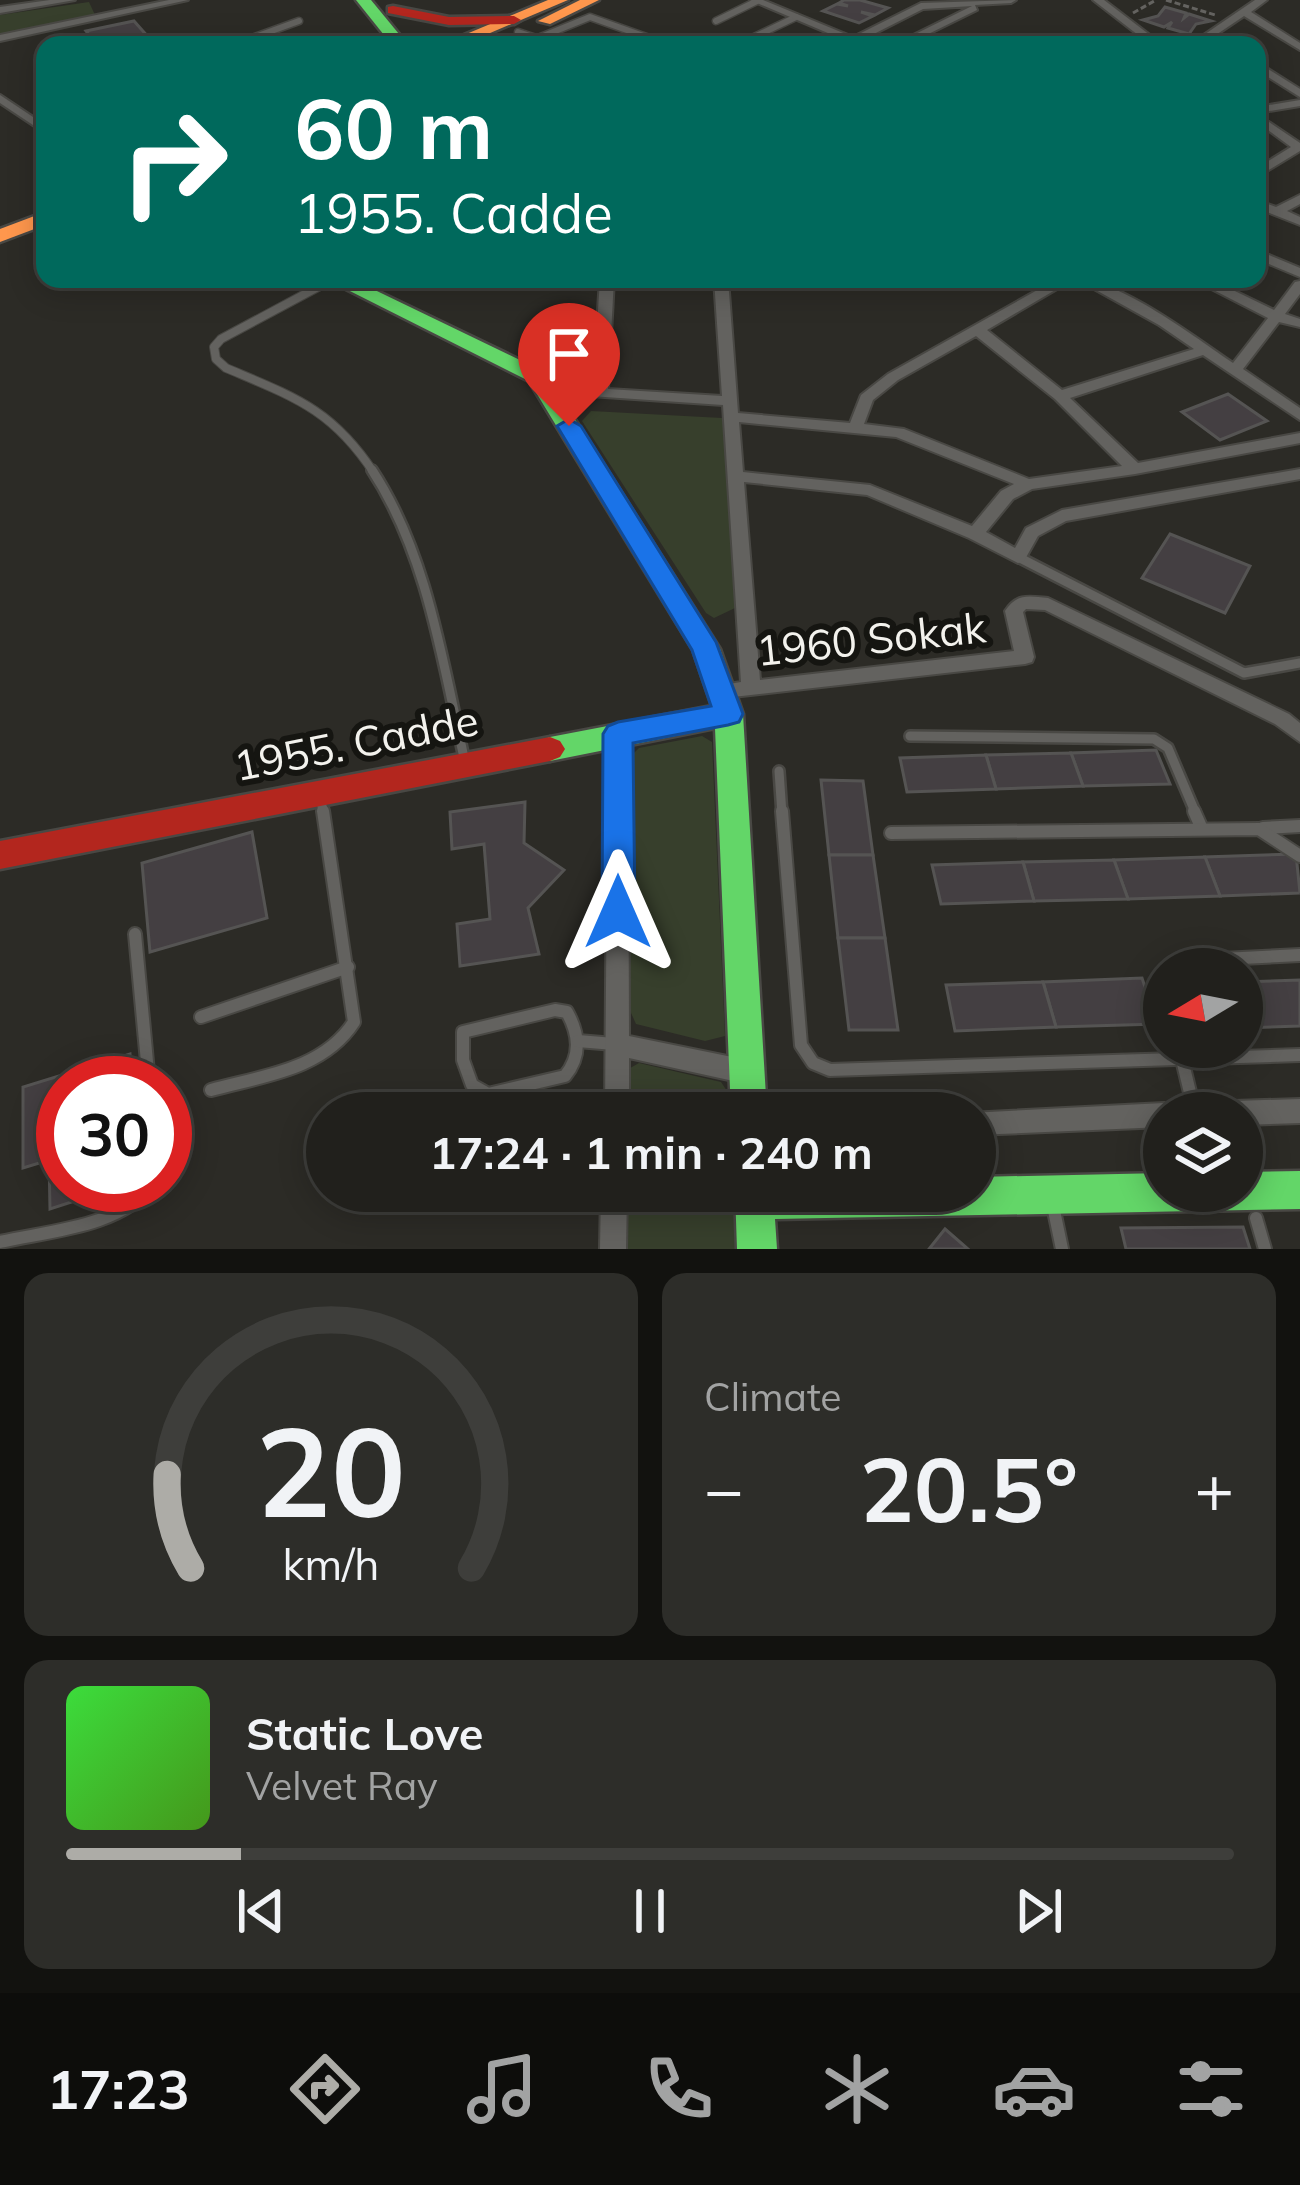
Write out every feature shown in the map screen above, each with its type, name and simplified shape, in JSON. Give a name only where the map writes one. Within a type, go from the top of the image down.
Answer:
[{"type":"street","points":[[0,10],[70,0]]},
{"type":"street","points":[[93,0],[103,16]]},
{"type":"street","points":[[0,38],[183,0]]},
{"type":"street","points":[[362,0],[392,36]]},
{"type":"street","points":[[522,34],[561,0]]},
{"type":"street","points":[[389,5],[522,34],[592,0]]},
{"type":"street","points":[[756,0],[843,36]]},
{"type":"street","points":[[870,36],[917,3],[1011,0]]},
{"type":"street","points":[[1098,0],[1146,36]]},
{"type":"street","points":[[1208,36],[1262,0]]},
{"type":"street","points":[[915,36],[977,2]]},
{"type":"street","points":[[389,5],[422,36]]},
{"type":"street","points":[[1244,12],[1300,47]]},
{"type":"street","points":[[1266,71],[1300,94]]},
{"type":"street","points":[[0,98],[6,108],[36,125]]},
{"type":"street","points":[[1266,112],[1300,104]]},
{"type":"street","points":[[1266,121],[1299,147],[1266,167]]},
{"type":"street","points":[[1276,212],[1300,199]]},
{"type":"street","points":[[0,218],[36,204]]},
{"type":"street","points":[[1266,208],[1300,221]]},
{"type":"street","points":[[0,236],[36,222]]},
{"type":"street","points":[[1266,258],[1300,273]]},
{"type":"street","points":[[1235,370],[1300,285]]},
{"type":"street","points":[[353,288],[528,371],[546,389],[734,698]]},
{"type":"street","points":[[600,393],[606,288]]},
{"type":"street","points":[[722,288],[736,476],[734,698],[748,1092]]},
{"type":"street","points":[[856,426],[866,398],[892,377],[1052,288]]},
{"type":"street","points":[[1100,288],[1300,415]]},
{"type":"street","points":[[1217,288],[1275,316],[1300,322]]},
{"type":"street","points":[[979,331],[1060,396],[1135,470]]},
{"type":"street","points":[[1060,396],[1204,350]]},
{"type":"street","points":[[546,389],[898,431],[1028,484]]},
{"type":"street","points":[[976,534],[1006,495],[1028,484],[1135,470],[1300,438]]},
{"type":"street","points":[[736,476],[870,490],[1018,556],[1032,532],[1063,516],[1300,474]]},
{"type":"street","name":"1960 Sokak","points":[[734,698],[1025,657],[1014,611],[1022,602],[1040,602],[1291,714]]},
{"type":"street","name":"1955. Cadde","points":[[0,855],[618,734],[734,698]]},
{"type":"street","points":[[1291,714],[1300,734]]},
{"type":"street","points":[[617,1092],[618,734]]},
{"type":"street","points":[[619,1045],[747,1072]]},
{"type":"street","points":[[1263,1112],[1300,1111]]},
{"type":"street","points":[[996,1122],[1143,1116]]},
{"type":"street","points":[[996,1195],[1300,1190]]},
{"type":"street","points":[[613,1249],[614,1212]]},
{"type":"street","points":[[755,1212],[757,1249]]},
{"type":"lane","points":[[716,21],[756,0]]},
{"type":"lane","points":[[756,36],[796,16]]},
{"type":"lane","points":[[522,34],[590,17],[644,36]]},
{"type":"lane","points":[[258,36],[299,21]]},
{"type":"lane","points":[[317,288],[221,339],[214,347],[216,359],[226,368],[323,411],[353,442],[379,482],[411,545],[466,765]]},
{"type":"lane","points":[[1018,556],[1244,673],[1300,663]]},
{"type":"lane","points":[[910,736],[1154,739],[1168,748],[1202,829]]},
{"type":"lane","points":[[778,770],[801,1045],[813,1063],[830,1070],[1143,1054]]},
{"type":"lane","points":[[211,1090],[326,1053],[347,1039],[354,1022],[320,793]]},
{"type":"lane","points":[[891,832],[1300,826]]},
{"type":"lane","points":[[1259,829],[1300,856]]},
{"type":"lane","points":[[135,934],[146,1056]]},
{"type":"lane","points":[[1263,957],[1300,955]]},
{"type":"lane","points":[[200,1017],[348,967]]},
{"type":"lane","points":[[555,1010],[567,1012],[578,1041],[574,1068],[565,1076],[488,1094],[477,1092],[469,1083],[461,1054],[463,1032],[555,1010]]},
{"type":"lane","points":[[578,1041],[619,1045]]},
{"type":"lane","points":[[1263,1053],[1300,1054]]},
{"type":"lane","points":[[1051,1195],[1062,1249]]},
{"type":"lane","points":[[0,1242],[117,1212]]},
{"type":"lane","points":[[1256,1218],[1265,1249]]},
{"type":"path","points":[[1124,19],[1156,0]]},
{"type":"path","points":[[1166,0],[1232,20]]},
{"type":"green space","points":[[89,2],[95,15],[0,35],[0,15]]},
{"type":"green space","points":[[591,411],[722,418],[727,425],[735,608],[714,618],[706,613],[582,421]]},
{"type":"green space","points":[[702,736],[712,742],[725,1036],[705,1041],[636,1024],[627,1004],[632,755],[639,748]]},
{"type":"green space","points":[[639,1063],[721,1082],[728,1092],[625,1092],[625,1071]]},
{"type":"green space","points":[[624,1212],[734,1212],[736,1249],[624,1249]]},
{"type":"building","points":[[839,3],[888,8],[875,15],[861,12],[873,16],[859,23],[823,11],[837,4],[848,6]]},
{"type":"building","points":[[1165,7],[1186,13],[1184,18],[1189,14],[1211,21],[1196,24],[1189,34],[1168,28],[1172,22],[1164,27],[1143,20],[1158,16]]},
{"type":"building","points":[[134,21],[147,36],[90,36],[86,31]]},
{"type":"building","points":[[1228,394],[1267,421],[1220,440],[1182,412]]},
{"type":"building","points":[[1170,534],[1250,566],[1225,613],[1142,578]]},
{"type":"building","points":[[1156,750],[1170,784],[1083,786],[1071,753]]},
{"type":"building","points":[[1071,753],[1083,786],[996,789],[986,755]]},
{"type":"building","points":[[986,755],[996,789],[907,792],[900,758]]},
{"type":"building","points":[[821,780],[863,781],[873,855],[829,855]]},
{"type":"building","points":[[525,802],[524,843],[564,870],[528,908],[539,954],[460,966],[457,924],[490,919],[484,844],[452,849],[450,812]]},
{"type":"building","points":[[252,832],[267,918],[150,952],[142,863]]},
{"type":"building","points":[[1296,854],[1300,893],[1220,896],[1205,857]]},
{"type":"building","points":[[829,855],[873,855],[885,938],[838,938]]},
{"type":"building","points":[[1205,857],[1220,896],[1128,899],[1114,860]]},
{"type":"building","points":[[1114,860],[1128,899],[1034,901],[1023,862]]},
{"type":"building","points":[[1023,862],[1034,901],[941,904],[932,865]]},
{"type":"building","points":[[838,938],[885,938],[898,1030],[849,1030]]},
{"type":"building","points":[[1142,978],[1143,1024],[1056,1027],[1043,982]]},
{"type":"building","points":[[1300,980],[1300,1026],[1263,1027],[1263,981]]},
{"type":"building","points":[[1043,982],[1056,1027],[955,1031],[946,985]]},
{"type":"building","points":[[36,1083],[36,1164],[23,1168],[23,1087]]},
{"type":"building","points":[[1243,1227],[1250,1249],[1126,1249],[1121,1228]]},
{"type":"building","points":[[945,1229],[968,1249],[929,1249]]},
{"type":"traffic: fast","points":[[363,0],[393,36]]},
{"type":"traffic: fast","points":[[354,288],[537,377],[706,649],[729,714],[748,1092]]},
{"type":"traffic: fast","points":[[550,749],[729,714]]},
{"type":"traffic: fast","points":[[996,1196],[1300,1190]]},
{"type":"traffic: fast","points":[[755,1212],[757,1249]]},
{"type":"traffic: slow","points":[[471,36],[561,0]]},
{"type":"traffic: slow","points":[[545,21],[592,0]]},
{"type":"traffic: slow","points":[[0,236],[36,222]]},
{"type":"traffic: jam","points":[[393,10],[449,21],[514,20]]},
{"type":"traffic: jam","points":[[0,855],[550,749]]},
{"type":"route","points":[[569,426],[706,649],[728,714],[618,734],[618,912]]}]
